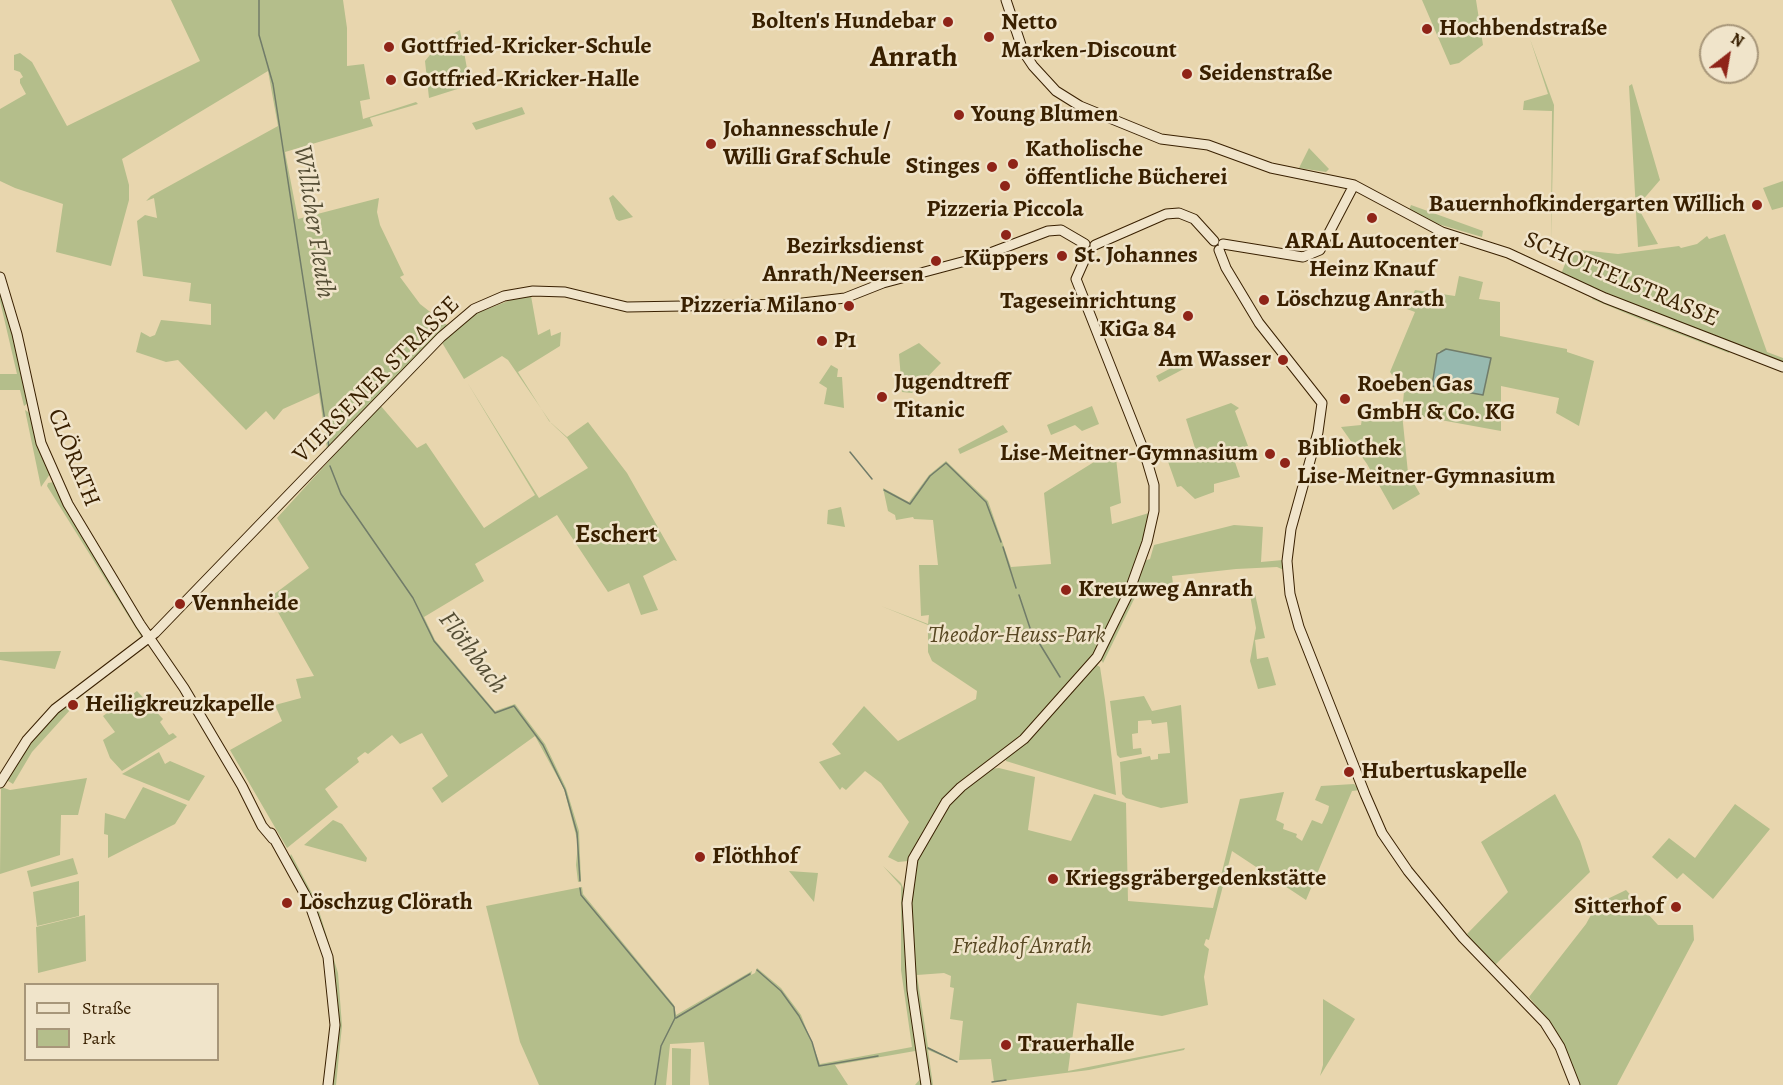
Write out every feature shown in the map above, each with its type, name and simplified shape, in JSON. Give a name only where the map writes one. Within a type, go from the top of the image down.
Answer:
[{"type":"street","name":"SCHOTTELSTRASSE","points":[[1006,0],[1023,51],[1034,66],[1056,91],[1091,111],[1161,139],[1208,145],[1271,168],[1354,185],[1442,232],[1508,253],[1605,298],[1783,367]]},
{"type":"street","points":[[1219,245],[1303,257],[1320,250],[1354,185]]},
{"type":"street","points":[[926,1085],[912,990],[907,903],[913,859],[934,819],[946,802],[961,787],[1024,739],[1096,657],[1129,592],[1147,543],[1154,511],[1154,485],[1144,451],[1076,279],[1089,247],[1166,214],[1179,213],[1194,219],[1219,245],[1226,268],[1259,323],[1322,403],[1318,432],[1291,527],[1287,561],[1290,594],[1299,627],[1382,833],[1408,871],[1463,938],[1545,1023],[1560,1047],[1575,1085]]},
{"type":"street","name":"VIERSENER STRASSE","points":[[0,783],[21,748],[55,709],[149,638],[441,337],[474,309],[504,296],[533,291],[565,292],[627,307],[794,304],[845,298],[883,283],[968,261],[1048,231],[1061,230],[1089,247]]},
{"type":"street","name":"CLÖRATH","points":[[0,277],[16,334],[41,443],[54,476],[73,513],[149,638]]},
{"type":"street","points":[[149,638],[184,688],[242,786],[262,826],[273,839],[308,900],[328,957],[335,1025],[328,1085]]},
{"type":"green space","points":[[171,0],[343,0],[347,28],[347,66],[364,64],[370,99],[360,101],[363,119],[416,102],[418,104],[370,118],[373,126],[285,152],[298,219],[379,198],[377,212],[380,225],[404,275],[400,277],[420,304],[447,325],[327,449],[319,393],[283,409],[274,420],[266,411],[246,430],[178,360],[166,362],[136,352],[141,332],[150,337],[155,335],[161,320],[211,325],[211,304],[189,301],[191,283],[143,276],[137,221],[145,215],[157,218],[154,198],[146,201],[151,196],[278,126],[268,71],[122,159],[129,185],[129,200],[111,266],[56,252],[63,204],[0,181],[0,109],[26,94],[20,83],[23,77],[20,72],[14,70],[14,55],[20,53],[32,62],[67,126],[200,61]]},
{"type":"green space","points":[[1422,0],[1476,0],[1483,45],[1459,63],[1450,65]]},
{"type":"green space","points":[[460,30],[470,85],[429,98],[425,61],[442,40]]},
{"type":"green space","points":[[1530,39],[1554,105],[1551,243],[1552,111],[1523,110],[1524,101],[1548,94]]},
{"type":"green space","points":[[1632,84],[1660,180],[1641,202],[1641,213],[1658,244],[1638,247],[1629,86]]},
{"type":"green space","points":[[522,107],[525,114],[476,130],[472,123]]},
{"type":"green space","points":[[1309,148],[1329,169],[1326,172],[1299,168]]},
{"type":"green space","points":[[1783,181],[1783,207],[1772,210],[1763,188]]},
{"type":"green space","points":[[613,195],[633,217],[619,221],[616,219],[609,198]]},
{"type":"green space","points":[[1411,205],[1483,231],[1482,237],[1431,222],[1409,210]]},
{"type":"green space","points":[[1725,234],[1767,352],[1783,358],[1783,364],[1611,298],[1561,274],[1571,249],[1618,254],[1679,246],[1681,248],[1697,244],[1707,236],[1709,239]]},
{"type":"green space","points":[[1459,276],[1483,282],[1479,299],[1500,302],[1500,336],[1567,349],[1567,352],[1594,361],[1579,426],[1556,413],[1559,398],[1501,386],[1501,431],[1402,413],[1404,392],[1390,372],[1415,312],[1407,309],[1415,290],[1455,296]],"holes":[[[1439,351],[1491,358],[1483,395],[1432,386]]]},
{"type":"green space","points":[[0,284],[28,403],[24,406],[20,390],[0,390],[0,374],[17,374],[0,301]]},
{"type":"green space","points":[[531,296],[538,335],[550,329],[551,336],[561,332],[560,346],[518,372],[541,408],[508,360],[502,356],[464,379],[441,341],[483,307],[485,310],[513,299]]},
{"type":"green space","points":[[1594,297],[1730,350],[1729,353],[1592,299]]},
{"type":"green space","points":[[919,343],[941,363],[912,393],[902,392],[899,354]]},
{"type":"green space","points":[[1190,358],[1193,364],[1159,382],[1156,376]]},
{"type":"green space","points":[[831,365],[838,369],[837,377],[842,377],[844,408],[824,404],[827,388],[819,383]]},
{"type":"green space","points":[[467,382],[539,498],[588,468],[567,438],[551,422],[567,437],[588,422],[627,473],[677,561],[674,560],[643,576],[658,610],[641,615],[629,583],[608,592],[557,515],[475,564],[484,581],[424,617],[435,640],[495,711],[515,704],[545,744],[566,788],[579,831],[581,881],[578,882],[576,865],[578,843],[564,789],[535,736],[442,803],[432,788],[448,776],[422,733],[400,744],[392,735],[368,754],[365,752],[357,758],[359,762],[325,789],[338,807],[287,848],[230,750],[282,721],[275,705],[301,698],[296,679],[314,676],[275,607],[273,595],[309,568],[277,518],[380,405],[417,448],[426,443],[484,528],[535,495]]},
{"type":"green space","points":[[1231,403],[1239,408],[1235,411],[1248,446],[1231,450],[1240,477],[1214,484],[1214,492],[1195,499],[1181,486],[1177,487],[1166,456],[1195,448],[1186,419]]},
{"type":"green space","points":[[1092,406],[1099,424],[1082,431],[1075,425],[1051,435],[1047,425]]},
{"type":"green space","points":[[1364,406],[1402,413],[1408,473],[1420,494],[1393,510],[1367,464],[1341,427],[1361,425]]},
{"type":"green space","points":[[25,410],[31,414],[50,474],[41,487]]},
{"type":"green space","points":[[1003,425],[1008,432],[960,454],[958,449]]},
{"type":"green space","name":"Theodor-Heuss-Park","points":[[1115,449],[1121,503],[1110,507],[1112,524],[1149,513],[1143,547],[1127,593],[1097,652],[1036,724],[945,799],[930,819],[908,861],[898,862],[888,857],[909,822],[881,783],[865,771],[846,790],[842,787],[840,790],[819,762],[841,754],[832,744],[864,706],[898,741],[976,699],[977,691],[932,661],[928,652],[928,625],[881,606],[928,624],[929,615],[921,616],[919,565],[938,565],[933,520],[914,519],[913,517],[896,520],[895,515],[888,511],[883,488],[909,502],[929,475],[946,461],[988,501],[1011,567],[1051,564],[1044,493]]},
{"type":"green space","points":[[54,482],[143,635],[142,638],[47,486],[48,483]]},
{"type":"green space","points":[[841,507],[845,527],[827,524],[828,510]]},
{"type":"green space","points":[[1234,525],[1263,527],[1261,562],[1283,560],[1284,570],[1277,567],[1236,569],[1172,576],[1174,591],[1151,594],[1139,589],[1103,663],[1100,657],[1144,561],[1150,559],[1154,545]]},
{"type":"green space","points":[[1255,594],[1265,638],[1255,640],[1257,659],[1268,657],[1276,685],[1258,689],[1250,661],[1256,628],[1250,595]]},
{"type":"green space","points":[[61,651],[55,669],[0,660],[0,652]]},
{"type":"green space","points":[[1095,664],[1100,667],[1116,795],[1006,761],[1005,757]]},
{"type":"green space","points":[[137,691],[163,719],[160,722],[169,735],[173,733],[177,737],[122,771],[110,758],[103,740],[115,732],[103,716]]},
{"type":"green space","points":[[76,695],[79,698],[70,704],[71,709],[32,752],[13,784],[5,779],[23,751],[52,716]]},
{"type":"green space","points":[[1144,696],[1152,711],[1181,705],[1188,803],[1161,808],[1126,798],[1122,794],[1120,762],[1150,756],[1151,760],[1158,759],[1158,754],[1170,753],[1167,722],[1152,724],[1151,720],[1138,721],[1138,733],[1132,734],[1133,749],[1141,748],[1142,754],[1120,758],[1117,755],[1110,701]]},
{"type":"green space","points":[[159,752],[165,764],[170,761],[205,776],[189,801],[122,774]]},
{"type":"green space","name":"Friedhof Anrath","points":[[999,768],[1035,777],[1028,830],[1071,841],[1094,794],[1126,803],[1128,901],[1213,908],[1240,799],[1284,792],[1276,820],[1284,824],[1283,829],[1297,834],[1296,837],[1302,841],[1312,820],[1322,824],[1328,811],[1329,806],[1315,800],[1321,786],[1354,784],[1360,790],[1352,791],[1306,900],[1232,851],[1209,940],[1206,939],[1204,945],[1209,949],[1204,977],[1208,1005],[1162,1016],[1077,1003],[1068,1071],[1185,1048],[1184,1050],[1089,1070],[994,1082],[991,1059],[959,1060],[963,1021],[950,1019],[954,988],[950,987],[951,976],[944,973],[917,975],[928,1047],[957,1062],[928,1050],[933,1085],[929,1085],[914,983],[910,896],[913,871],[930,831],[957,794],[989,769]]},
{"type":"green space","points":[[87,778],[78,815],[61,815],[60,855],[0,874],[1,787],[10,790]]},
{"type":"green space","points":[[143,787],[187,805],[175,824],[108,858],[108,835],[104,834],[105,813],[125,819]]},
{"type":"green space","points":[[1555,794],[1580,841],[1590,872],[1495,965],[1465,936],[1508,892],[1481,842]]},
{"type":"green space","points":[[1735,804],[1770,829],[1713,899],[1683,873],[1677,879],[1652,857],[1669,838],[1695,858]]},
{"type":"green space","points":[[333,820],[342,824],[367,858],[366,862],[304,845]]},
{"type":"green space","points":[[291,854],[316,901],[338,973],[342,1026],[336,1085],[331,1085],[334,972],[289,859]]},
{"type":"green space","points":[[73,858],[78,874],[31,887],[27,871]]},
{"type":"green space","points":[[883,866],[901,883],[904,890],[905,929],[923,1085],[915,1085],[920,1079],[915,1051],[835,1065],[848,1085],[709,1085],[704,1042],[670,1044],[666,1085],[539,1085],[520,1042],[486,906],[582,887],[583,894],[674,1005],[676,1015],[752,971],[751,975],[755,973],[757,968],[781,988],[801,1015],[820,1064],[912,1047],[901,970],[901,886]]},
{"type":"green space","points":[[789,871],[818,873],[814,902]]},
{"type":"green space","points":[[79,881],[79,916],[37,926],[33,892]]},
{"type":"green space","points":[[1626,890],[1658,925],[1693,925],[1694,940],[1617,1085],[1578,1085],[1546,1019],[1529,997],[1586,924],[1597,904]]},
{"type":"green space","points":[[85,915],[86,961],[38,973],[36,927]]},
{"type":"green space","points":[[1323,999],[1355,1019],[1320,1076],[1323,1065]]},
{"type":"green space","points":[[672,1048],[691,1049],[690,1085],[672,1085]]},
{"type":"water","points":[[1446,349],[1491,358],[1483,395],[1432,386],[1437,354]]},
{"type":"waterway","name":"Willicher Fleuth","points":[[259,0],[259,35],[273,84],[329,447]]},
{"type":"waterway","points":[[850,452],[872,479]]},
{"type":"waterway","points":[[884,490],[910,504],[930,476],[946,463],[986,502],[1001,542]]},
{"type":"waterway","name":"Flöthbach","points":[[330,466],[341,494],[413,598],[434,641],[495,713],[514,706],[543,745],[565,790],[577,833],[580,881]]},
{"type":"waterway","points":[[1003,547],[1016,588]]},
{"type":"waterway","points":[[1019,595],[1030,628],[1060,677]]},
{"type":"waterway","name":"Flöthbach","points":[[580,888],[581,895],[674,1007],[675,1018],[661,1046],[655,1085]]},
{"type":"waterway","points":[[757,970],[781,991],[799,1016],[812,1042],[819,1066],[878,1056]]},
{"type":"waterway","points":[[676,1018],[750,974]]},
{"type":"waterway","points":[[928,1048],[957,1062]]},
{"type":"waterway","points":[[992,1082],[1006,1080]]},
{"type":"place","name":"Bolten's Hundebar","points":[[948,22]]},
{"type":"place","name":"Hochbendstraße","points":[[1427,29]]},
{"type":"place","name":"Netto Marken-Discount","points":[[989,37]]},
{"type":"place","name":"Gottfried-Kricker-Schule","points":[[389,47]]},
{"type":"place","name":"Seidenstraße","points":[[1187,74]]},
{"type":"place","name":"Gottfried-Kricker-Halle","points":[[391,80]]},
{"type":"place","name":"Young Blumen","points":[[959,115]]},
{"type":"place","name":"Johannesschule / Willi Graf Schule","points":[[711,144]]},
{"type":"place","name":"Katholische öffentliche Bücherei","points":[[1013,164]]},
{"type":"place","name":"Stinges","points":[[992,167]]},
{"type":"place","name":"Pizzeria Piccola","points":[[1005,186]]},
{"type":"place","name":"Bauernhofkindergarten Willich","points":[[1757,205]]},
{"type":"place","name":"ARAL Autocenter Heinz Knauf","points":[[1372,218]]},
{"type":"place","name":"Küppers","points":[[1006,235]]},
{"type":"place","name":"St. Johannes","points":[[1062,256]]},
{"type":"place","name":"Bezirksdienst Anrath/Neersen","points":[[936,261]]},
{"type":"place","name":"Löschzug Anrath","points":[[1264,300]]},
{"type":"place","name":"Pizzeria Milano","points":[[849,306]]},
{"type":"place","name":"Tageseinrichtung KiGa 84","points":[[1188,316]]},
{"type":"place","name":"P1","points":[[822,341]]},
{"type":"place","name":"Am Wasser","points":[[1283,360]]},
{"type":"place","name":"Jugendtreff Titanic","points":[[882,397]]},
{"type":"place","name":"Roeben Gas GmbH & Co. KG","points":[[1345,399]]},
{"type":"place","name":"Lise-Meitner-Gymnasium","points":[[1270,454]]},
{"type":"place","name":"Bibliothek Lise-Meitner-Gymnasium","points":[[1285,463]]},
{"type":"place","name":"Kreuzweg Anrath","points":[[1066,590]]},
{"type":"place","name":"Vennheide","points":[[180,604]]},
{"type":"place","name":"Heiligkreuzkapelle","points":[[73,705]]},
{"type":"place","name":"Hubertuskapelle","points":[[1349,772]]},
{"type":"place","name":"Flöthhof","points":[[700,857]]},
{"type":"place","name":"Kriegsgräbergedenkstätte","points":[[1053,879]]},
{"type":"place","name":"Löschzug Clörath","points":[[287,903]]},
{"type":"place","name":"Sitterhof","points":[[1676,907]]},
{"type":"place","name":"Trauerhalle","points":[[1006,1045]]},
{"type":"district","name":"Anrath","points":[[914,59]]},
{"type":"district","name":"Eschert","points":[[616,536]]}]
